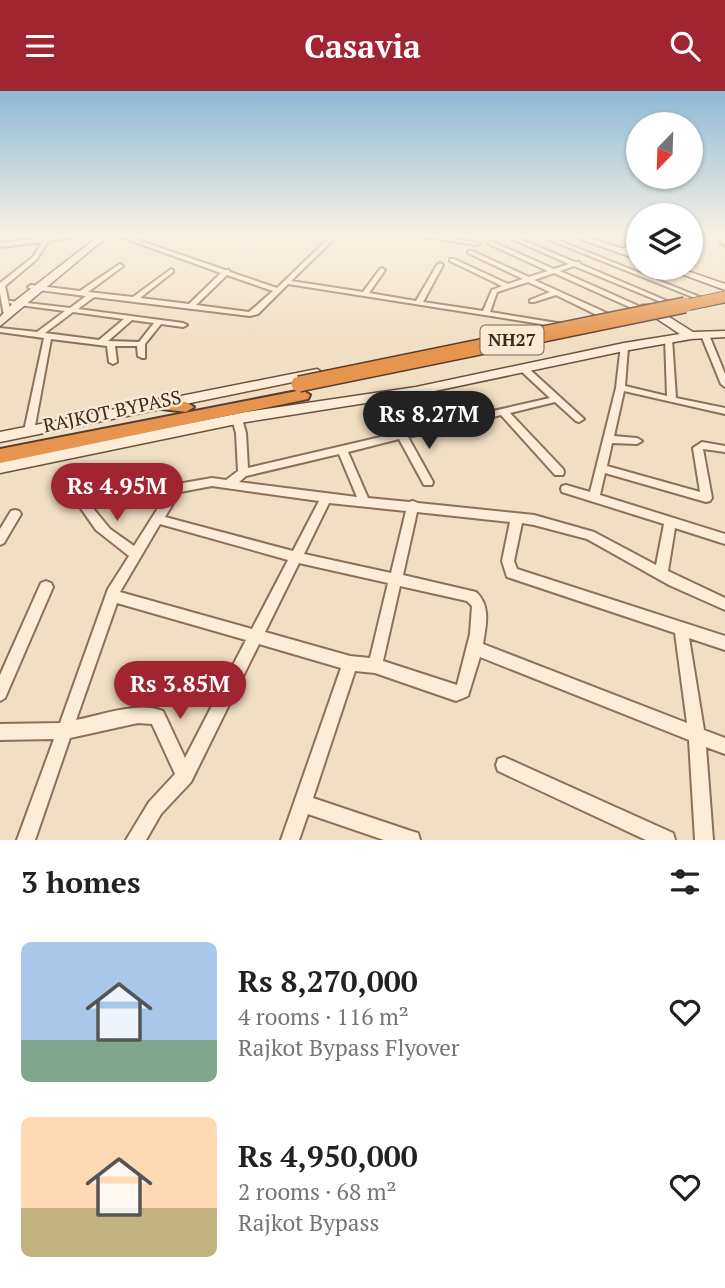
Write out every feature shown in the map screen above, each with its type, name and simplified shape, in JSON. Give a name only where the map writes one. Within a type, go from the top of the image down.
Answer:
[{"type":"highway","name":"NH27","points":[[227,405],[725,297]]},
{"type":"highway","name":"NH27","points":[[300,389],[725,306]]},
{"type":"highway","points":[[160,404],[186,407]]},
{"type":"highway","name":"RAJKOT BYPASS","points":[[0,446],[186,407],[227,405]]},
{"type":"highway","name":"RAJKOT BYPASS","points":[[0,456],[227,405]]},
{"type":"street","points":[[7,311],[2,285],[20,270]]},
{"type":"street","points":[[7,311],[55,270]]},
{"type":"street","points":[[34,287],[57,270]]},
{"type":"street","points":[[82,293],[114,270]]},
{"type":"street","points":[[224,270],[277,290]]},
{"type":"street","points":[[34,287],[250,314],[298,270]]},
{"type":"street","points":[[366,293],[382,270]]},
{"type":"street","points":[[419,302],[437,270]]},
{"type":"street","points":[[473,270],[507,286]]},
{"type":"street","points":[[510,270],[606,316]]},
{"type":"street","points":[[486,313],[493,292],[555,270]]},
{"type":"street","points":[[588,270],[668,303]]},
{"type":"street","points":[[629,270],[697,297]]},
{"type":"street","points":[[134,300],[171,271]]},
{"type":"street","points":[[190,307],[227,271]]},
{"type":"street","points":[[552,271],[642,308],[698,335],[725,384]]},
{"type":"street","points":[[701,280],[725,289]]},
{"type":"street","points":[[285,282],[556,325]]},
{"type":"street","points":[[0,467],[227,405],[556,325],[725,289]]},
{"type":"street","points":[[532,301],[557,292]]},
{"type":"street","points":[[38,335],[93,294]]},
{"type":"street","points":[[7,311],[71,310],[183,325]]},
{"type":"street","points":[[101,343],[129,319]]},
{"type":"street","points":[[142,356],[141,344],[159,322]]},
{"type":"street","points":[[0,330],[111,345],[141,344]]},
{"type":"street","points":[[0,436],[160,404],[227,405],[397,394],[624,347],[698,335],[725,334]]},
{"type":"street","points":[[29,431],[48,336]]},
{"type":"street","points":[[668,339],[672,400]]},
{"type":"street","points":[[111,345],[113,362]]},
{"type":"street","points":[[594,498],[620,388],[624,347]]},
{"type":"street","points":[[524,369],[579,419]]},
{"type":"street","points":[[620,388],[725,411]]},
{"type":"street","points":[[397,394],[421,431]]},
{"type":"street","points":[[228,484],[243,473],[556,399]]},
{"type":"street","points":[[227,405],[241,433],[243,473]]},
{"type":"street","points":[[504,412],[559,472]]},
{"type":"street","points":[[402,436],[428,482]]},
{"type":"street","points":[[609,439],[637,442]]},
{"type":"street","points":[[602,468],[706,498],[698,448],[702,445],[725,449]]},
{"type":"street","points":[[342,450],[365,501]]},
{"type":"street","points":[[136,554],[105,534],[94,523],[84,504],[212,482],[326,498],[517,517],[579,530],[661,574],[725,604]]},
{"type":"street","points":[[566,489],[725,539]]},
{"type":"street","points":[[26,840],[113,596],[175,490]]},
{"type":"street","points":[[135,840],[155,808],[185,776],[326,498]]},
{"type":"street","points":[[375,666],[413,505]]},
{"type":"street","points":[[0,540],[15,514]]},
{"type":"street","points":[[517,517],[508,561],[512,573],[725,643]]},
{"type":"street","points":[[113,596],[350,663],[375,666],[456,693],[463,691],[480,613],[479,605],[471,596],[296,557],[157,519]]},
{"type":"street","points":[[661,574],[670,522]]},
{"type":"street","points":[[0,693],[46,587]]},
{"type":"street","points":[[681,629],[697,736],[704,840]]},
{"type":"street","points":[[474,648],[725,746]]},
{"type":"street","points":[[290,840],[350,663]]},
{"type":"street","points":[[0,731],[65,731],[138,715],[158,717],[185,776]]},
{"type":"street","points":[[504,765],[666,840]]},
{"type":"street","points":[[303,803],[411,840]]}]
